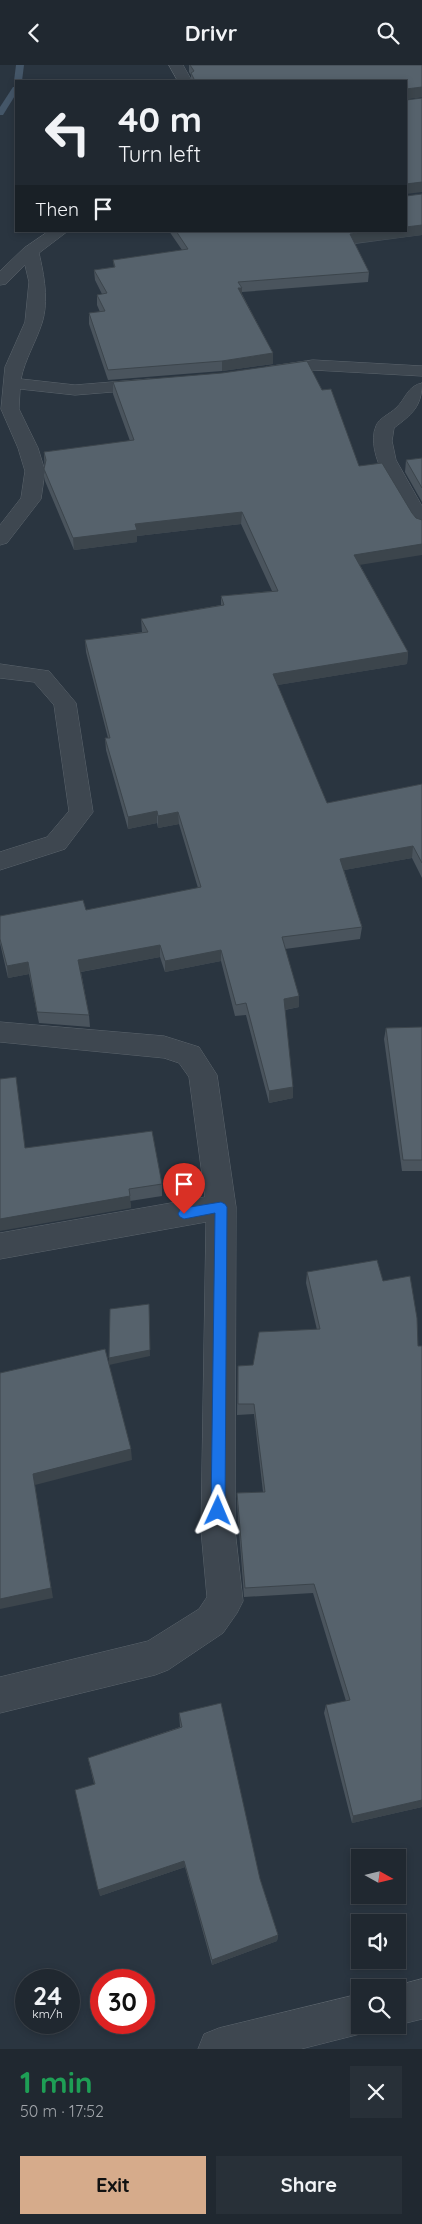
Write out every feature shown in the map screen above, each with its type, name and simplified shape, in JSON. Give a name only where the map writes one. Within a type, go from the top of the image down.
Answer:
[{"type":"street","points":[[176,65],[184,80]]},
{"type":"street","points":[[0,280],[30,251],[58,232]]},
{"type":"street","points":[[0,539],[31,499],[35,471],[28,448],[10,409],[14,367],[34,322],[37,283],[30,251]]},
{"type":"street","points":[[258,373],[313,365],[422,371]]},
{"type":"street","points":[[11,383],[75,389],[168,382]]},
{"type":"street","points":[[422,388],[418,390],[404,411],[385,426],[382,441],[386,460],[422,525]]},
{"type":"street","points":[[0,671],[41,676],[65,703],[81,812],[56,843],[0,861]]},
{"type":"street","points":[[0,1032],[164,1047],[189,1055],[203,1075],[221,1207],[218,1530],[225,1601],[211,1621],[155,1657],[0,1695]]},
{"type":"street","points":[[0,1247],[221,1207]]},
{"type":"street","points":[[406,2003],[422,1999]]},
{"type":"street","points":[[219,2049],[351,2016]]},
{"type":"building","points":[[190,65],[422,65],[422,87],[407,89],[407,80],[194,80],[191,73],[194,71]]},
{"type":"building","points":[[422,98],[422,182],[407,184],[407,100]]},
{"type":"building","points":[[422,194],[422,225],[407,227],[407,196]]},
{"type":"building","points":[[177,232],[365,232],[350,234],[369,272],[238,282],[242,288],[238,288],[273,353],[222,361],[108,370],[89,313],[105,311],[97,295],[107,293],[94,270],[115,267],[113,260],[188,249]]},
{"type":"building","points":[[307,361],[322,390],[331,389],[359,466],[382,463],[412,513],[416,518],[422,520],[422,544],[354,555],[408,652],[273,674],[327,803],[422,784],[422,863],[413,846],[340,859],[362,927],[282,937],[299,996],[284,999],[293,1087],[269,1091],[246,1003],[236,1005],[221,950],[165,961],[160,945],[78,960],[89,1015],[37,1012],[28,962],[7,966],[0,939],[0,916],[83,900],[86,910],[201,887],[178,812],[158,816],[157,811],[128,817],[105,738],[110,738],[85,640],[148,632],[141,619],[224,605],[221,596],[278,591],[242,512],[135,524],[137,530],[73,538],[44,469],[46,460],[44,452],[134,440],[113,382],[222,373]]},
{"type":"building","points":[[422,458],[422,488],[406,460]]},
{"type":"building","points":[[422,1027],[422,1160],[403,1160],[386,1028]]},
{"type":"building","points":[[16,1077],[25,1148],[152,1131],[162,1184],[129,1189],[130,1196],[0,1219],[0,1079]]},
{"type":"building","points":[[377,1260],[383,1281],[410,1276],[417,1318],[418,1346],[422,1346],[422,1800],[353,1816],[326,1705],[350,1700],[314,1584],[245,1588],[237,1493],[265,1492],[254,1404],[238,1404],[238,1366],[253,1365],[259,1332],[320,1329],[307,1272]]},
{"type":"building","points":[[149,1304],[150,1350],[109,1358],[110,1309]]},
{"type":"building","points":[[105,1349],[131,1449],[33,1474],[51,1588],[0,1599],[0,1373]]},
{"type":"building","points":[[221,1703],[260,1879],[278,1935],[212,1960],[184,1861],[98,1890],[75,1790],[95,1784],[88,1758],[182,1727],[179,1713]]},
{"type":"waterway","points":[[18,80],[20,65]]},
{"type":"waterway","points":[[0,113],[15,90]]},
{"type":"route","points":[[184,1214],[221,1207],[218,1511]]}]
